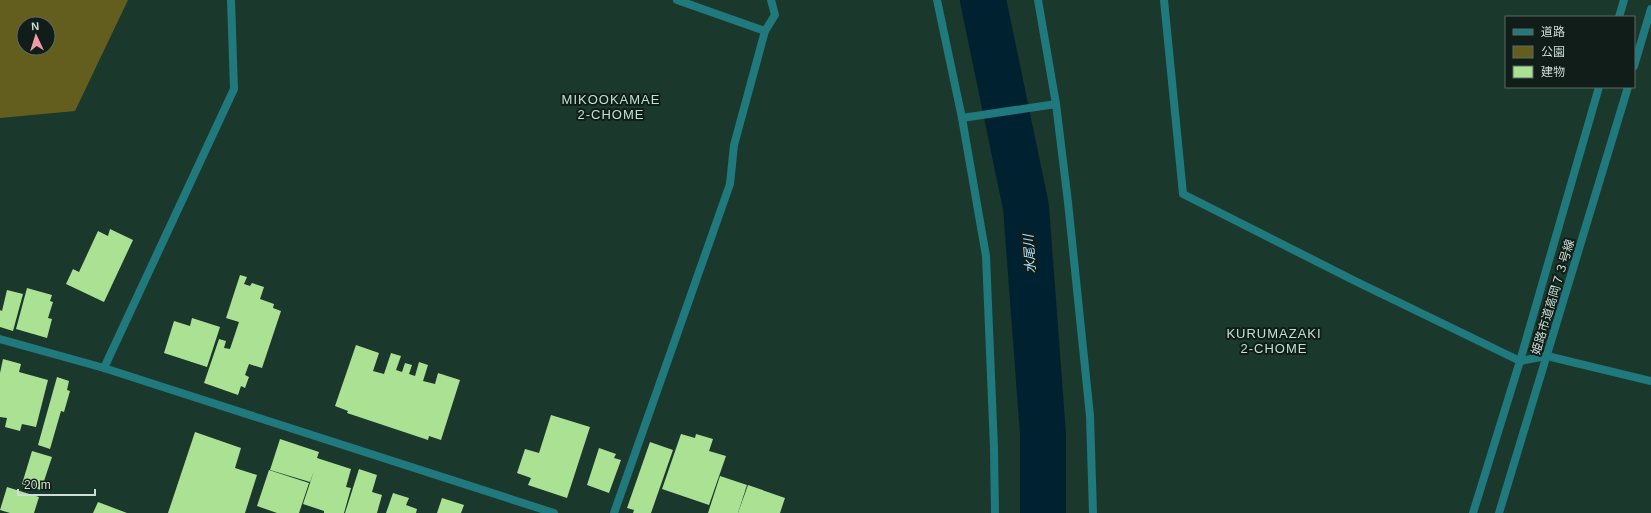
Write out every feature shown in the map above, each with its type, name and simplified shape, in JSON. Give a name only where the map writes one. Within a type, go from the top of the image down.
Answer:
[{"type":"street","points":[[104,368],[234,89],[231,0]]},
{"type":"street","points":[[677,0],[765,31]]},
{"type":"street","points":[[614,513],[730,184],[734,145],[765,31],[775,15],[771,0]]},
{"type":"street","points":[[937,0],[962,118],[986,256],[994,448],[994,513]]},
{"type":"street","points":[[1038,0],[1056,104],[1090,416],[1093,513]]},
{"type":"street","points":[[1164,0],[1182,194],[1355,281],[1520,361],[1548,356],[1651,381]]},
{"type":"street","points":[[1619,16],[1624,0]]},
{"type":"street","points":[[1635,63],[1651,9]]},
{"type":"street","name":"姫路市道高岡７３号線","points":[[1473,513],[1520,361],[1599,88]]},
{"type":"street","name":"姫路市道高岡７３号線","points":[[1499,513],[1548,356],[1628,88]]},
{"type":"street","points":[[962,118],[1056,104]]},
{"type":"street","points":[[0,339],[104,368],[554,513]]},
{"type":"green space","points":[[0,0],[128,0],[75,111],[0,118]]},
{"type":"building","points":[[110,229],[133,240],[104,302],[66,284],[73,269],[79,272],[98,231],[108,236]]},
{"type":"building","points":[[240,275],[247,277],[244,284],[250,286],[252,283],[264,287],[260,299],[274,304],[273,308],[281,311],[262,368],[249,364],[245,375],[249,377],[245,388],[241,386],[238,395],[204,383],[219,339],[226,341],[224,348],[230,349],[239,322],[226,318]]},
{"type":"building","points":[[27,288],[52,295],[50,301],[53,302],[48,318],[52,319],[47,338],[16,329]]},
{"type":"building","points":[[7,290],[23,294],[13,331],[0,327],[0,310],[2,311]]},
{"type":"building","points":[[192,318],[220,327],[207,367],[164,353],[174,321],[190,326]]},
{"type":"building","points":[[356,345],[379,353],[373,371],[384,374],[391,353],[401,356],[396,370],[402,372],[405,363],[412,365],[409,374],[415,376],[419,362],[428,365],[423,381],[435,384],[438,373],[460,380],[441,440],[429,436],[428,440],[347,413],[348,411],[335,406]]},
{"type":"building","points":[[3,359],[21,364],[19,372],[48,380],[36,427],[22,424],[20,431],[5,427],[7,418],[0,417],[0,373]]},
{"type":"building","points":[[57,377],[69,381],[67,390],[70,391],[64,412],[61,411],[50,449],[38,445]]},
{"type":"building","points":[[551,415],[590,427],[567,498],[528,485],[531,478],[517,473],[525,449],[539,453]]},
{"type":"building","points":[[195,432],[241,448],[235,468],[257,475],[245,513],[168,513]]},
{"type":"building","points":[[681,434],[695,438],[696,434],[713,439],[709,451],[726,456],[709,505],[662,489]]},
{"type":"building","points":[[280,439],[319,452],[317,458],[351,469],[346,487],[351,488],[344,513],[324,513],[324,511],[303,504],[314,471],[310,482],[270,470]]},
{"type":"building","points":[[650,442],[673,450],[651,513],[633,513],[634,510],[627,508]]},
{"type":"building","points":[[599,448],[616,454],[614,458],[621,460],[609,493],[587,485]]},
{"type":"building","points":[[32,451],[52,457],[41,490],[22,484]]},
{"type":"building","points":[[359,469],[377,475],[372,492],[382,495],[377,513],[345,513]]},
{"type":"building","points":[[269,470],[309,483],[299,513],[277,513],[257,506]]},
{"type":"building","points":[[720,476],[747,485],[738,513],[708,513]]},
{"type":"building","points":[[748,485],[785,498],[780,513],[738,513]]},
{"type":"building","points":[[7,487],[39,497],[34,513],[10,513],[0,510]]},
{"type":"building","points":[[393,493],[409,498],[406,505],[417,509],[416,513],[386,513]]},
{"type":"building","points":[[442,498],[464,505],[461,513],[437,513]]},
{"type":"building","points":[[98,502],[127,513],[93,513]]},
{"type":"waterway","name":"水尾川","points":[[983,0],[1026,207],[1043,434],[1043,513]]},
{"type":"district","name":"MIKOOKAMAE 2-CHOME","points":[[611,106]]},
{"type":"district","name":"KURUMAZAKI 2-CHOME","points":[[1274,340]]}]
